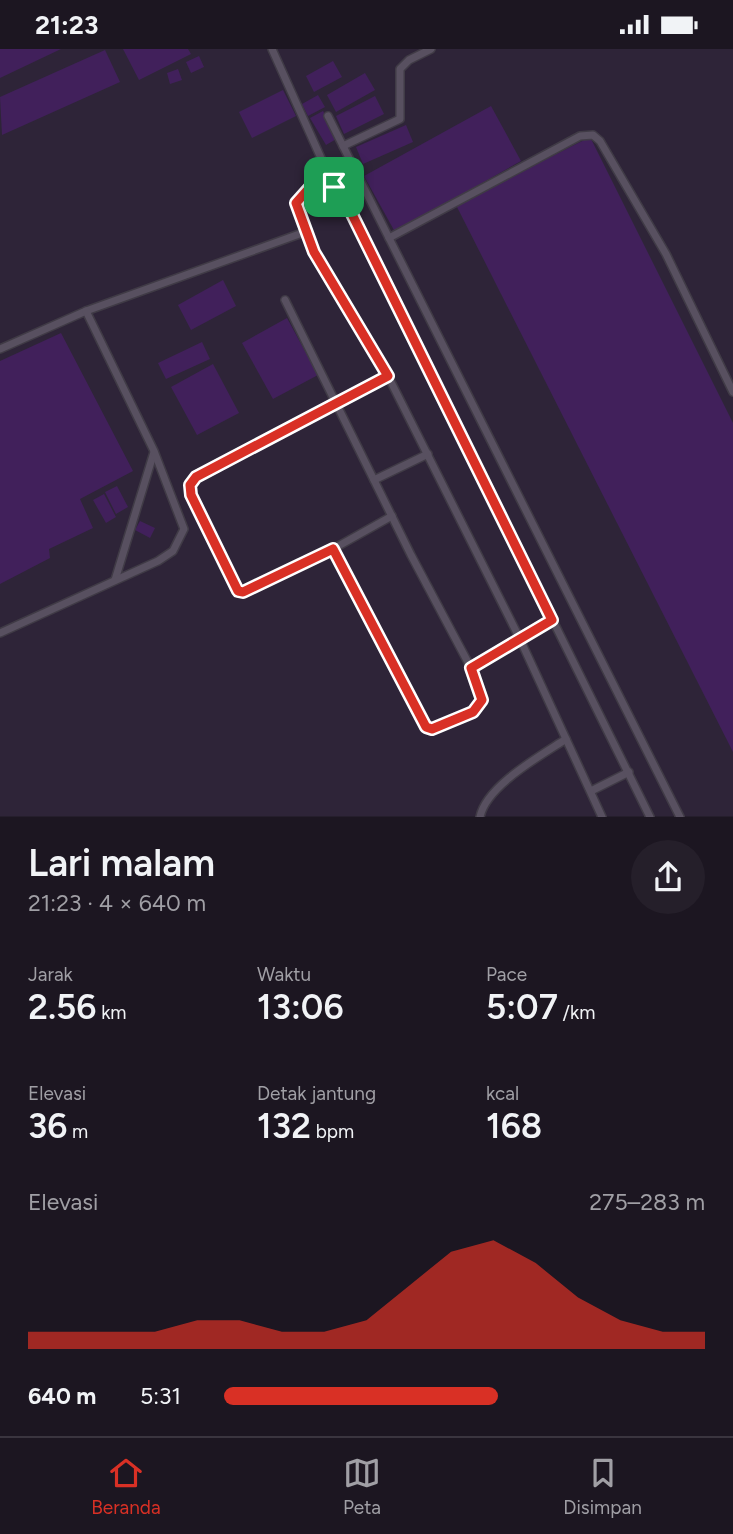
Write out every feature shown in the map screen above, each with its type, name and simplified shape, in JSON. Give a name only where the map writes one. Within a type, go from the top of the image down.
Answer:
[{"type":"lane","points":[[270,49],[332,186],[347,204],[650,817]]},
{"type":"lane","points":[[343,146],[400,119],[400,69],[409,60],[432,49]]},
{"type":"lane","points":[[328,116],[680,817]]},
{"type":"lane","points":[[389,238],[580,136],[593,135],[600,141],[666,254],[733,392]]},
{"type":"lane","points":[[332,186],[313,184],[296,203],[305,232],[388,376],[428,454],[519,637],[602,817]]},
{"type":"lane","points":[[0,349],[86,310],[305,232]]},
{"type":"lane","points":[[285,300],[471,668],[482,700],[473,712],[432,729],[426,727],[333,549]]},
{"type":"lane","points":[[0,633],[173,551],[184,529],[154,451],[86,310]]},
{"type":"lane","points":[[388,376],[196,477],[190,485],[191,495],[238,591],[243,592],[333,549],[392,516]]},
{"type":"lane","points":[[115,580],[154,451]]},
{"type":"lane","points":[[374,480],[428,454]]},
{"type":"lane","points":[[471,668],[519,637],[552,620]]},
{"type":"lane","points":[[480,817],[483,803],[506,781],[566,739]]},
{"type":"lane","points":[[591,791],[629,772]]},
{"type":"shaded area","points":[[0,49],[733,49],[733,816],[0,816]]},
{"type":"building","points":[[0,49],[61,49],[0,78]]},
{"type":"building","points":[[123,49],[188,49],[191,54],[139,80]]},
{"type":"building","points":[[105,50],[120,82],[2,135],[0,97]]},
{"type":"building","points":[[199,56],[204,67],[191,73],[186,62]]},
{"type":"building","points":[[333,61],[342,77],[314,92],[306,76]]},
{"type":"building","points":[[178,69],[182,80],[170,84],[167,73]]},
{"type":"building","points":[[365,73],[375,90],[336,112],[327,95]]},
{"type":"building","points":[[283,90],[296,116],[252,138],[239,112]]},
{"type":"building","points":[[318,95],[325,107],[308,116],[302,104]]},
{"type":"building","points":[[375,96],[384,114],[344,134],[336,116]]},
{"type":"building","points":[[491,106],[521,161],[395,232],[364,176]]},
{"type":"building","points":[[323,111],[338,138],[326,145],[310,118]]},
{"type":"building","points":[[406,125],[413,142],[363,164],[356,147]]},
{"type":"building","points":[[590,137],[733,423],[733,752],[456,205]]},
{"type":"building","points":[[223,280],[236,306],[191,330],[178,305]]},
{"type":"building","points":[[287,318],[318,375],[273,399],[242,343]]},
{"type":"building","points":[[61,333],[133,471],[80,499],[93,528],[49,549],[50,558],[0,584],[0,361]]},
{"type":"building","points":[[202,342],[210,359],[166,379],[158,363]]},
{"type":"building","points":[[213,364],[239,413],[197,435],[171,387]]},
{"type":"building","points":[[117,486],[128,507],[116,514],[105,492]]},
{"type":"building","points":[[104,494],[116,517],[106,523],[93,500]]},
{"type":"building","points":[[140,521],[155,528],[150,538],[135,530]]},
{"type":"route","points":[[313,184],[334,187],[347,204],[552,620],[519,637],[471,668],[482,700],[473,712],[432,729],[426,727],[333,549],[243,592],[238,591],[191,495],[190,485],[196,477],[388,376],[314,252],[298,216],[296,203],[313,184]]}]
